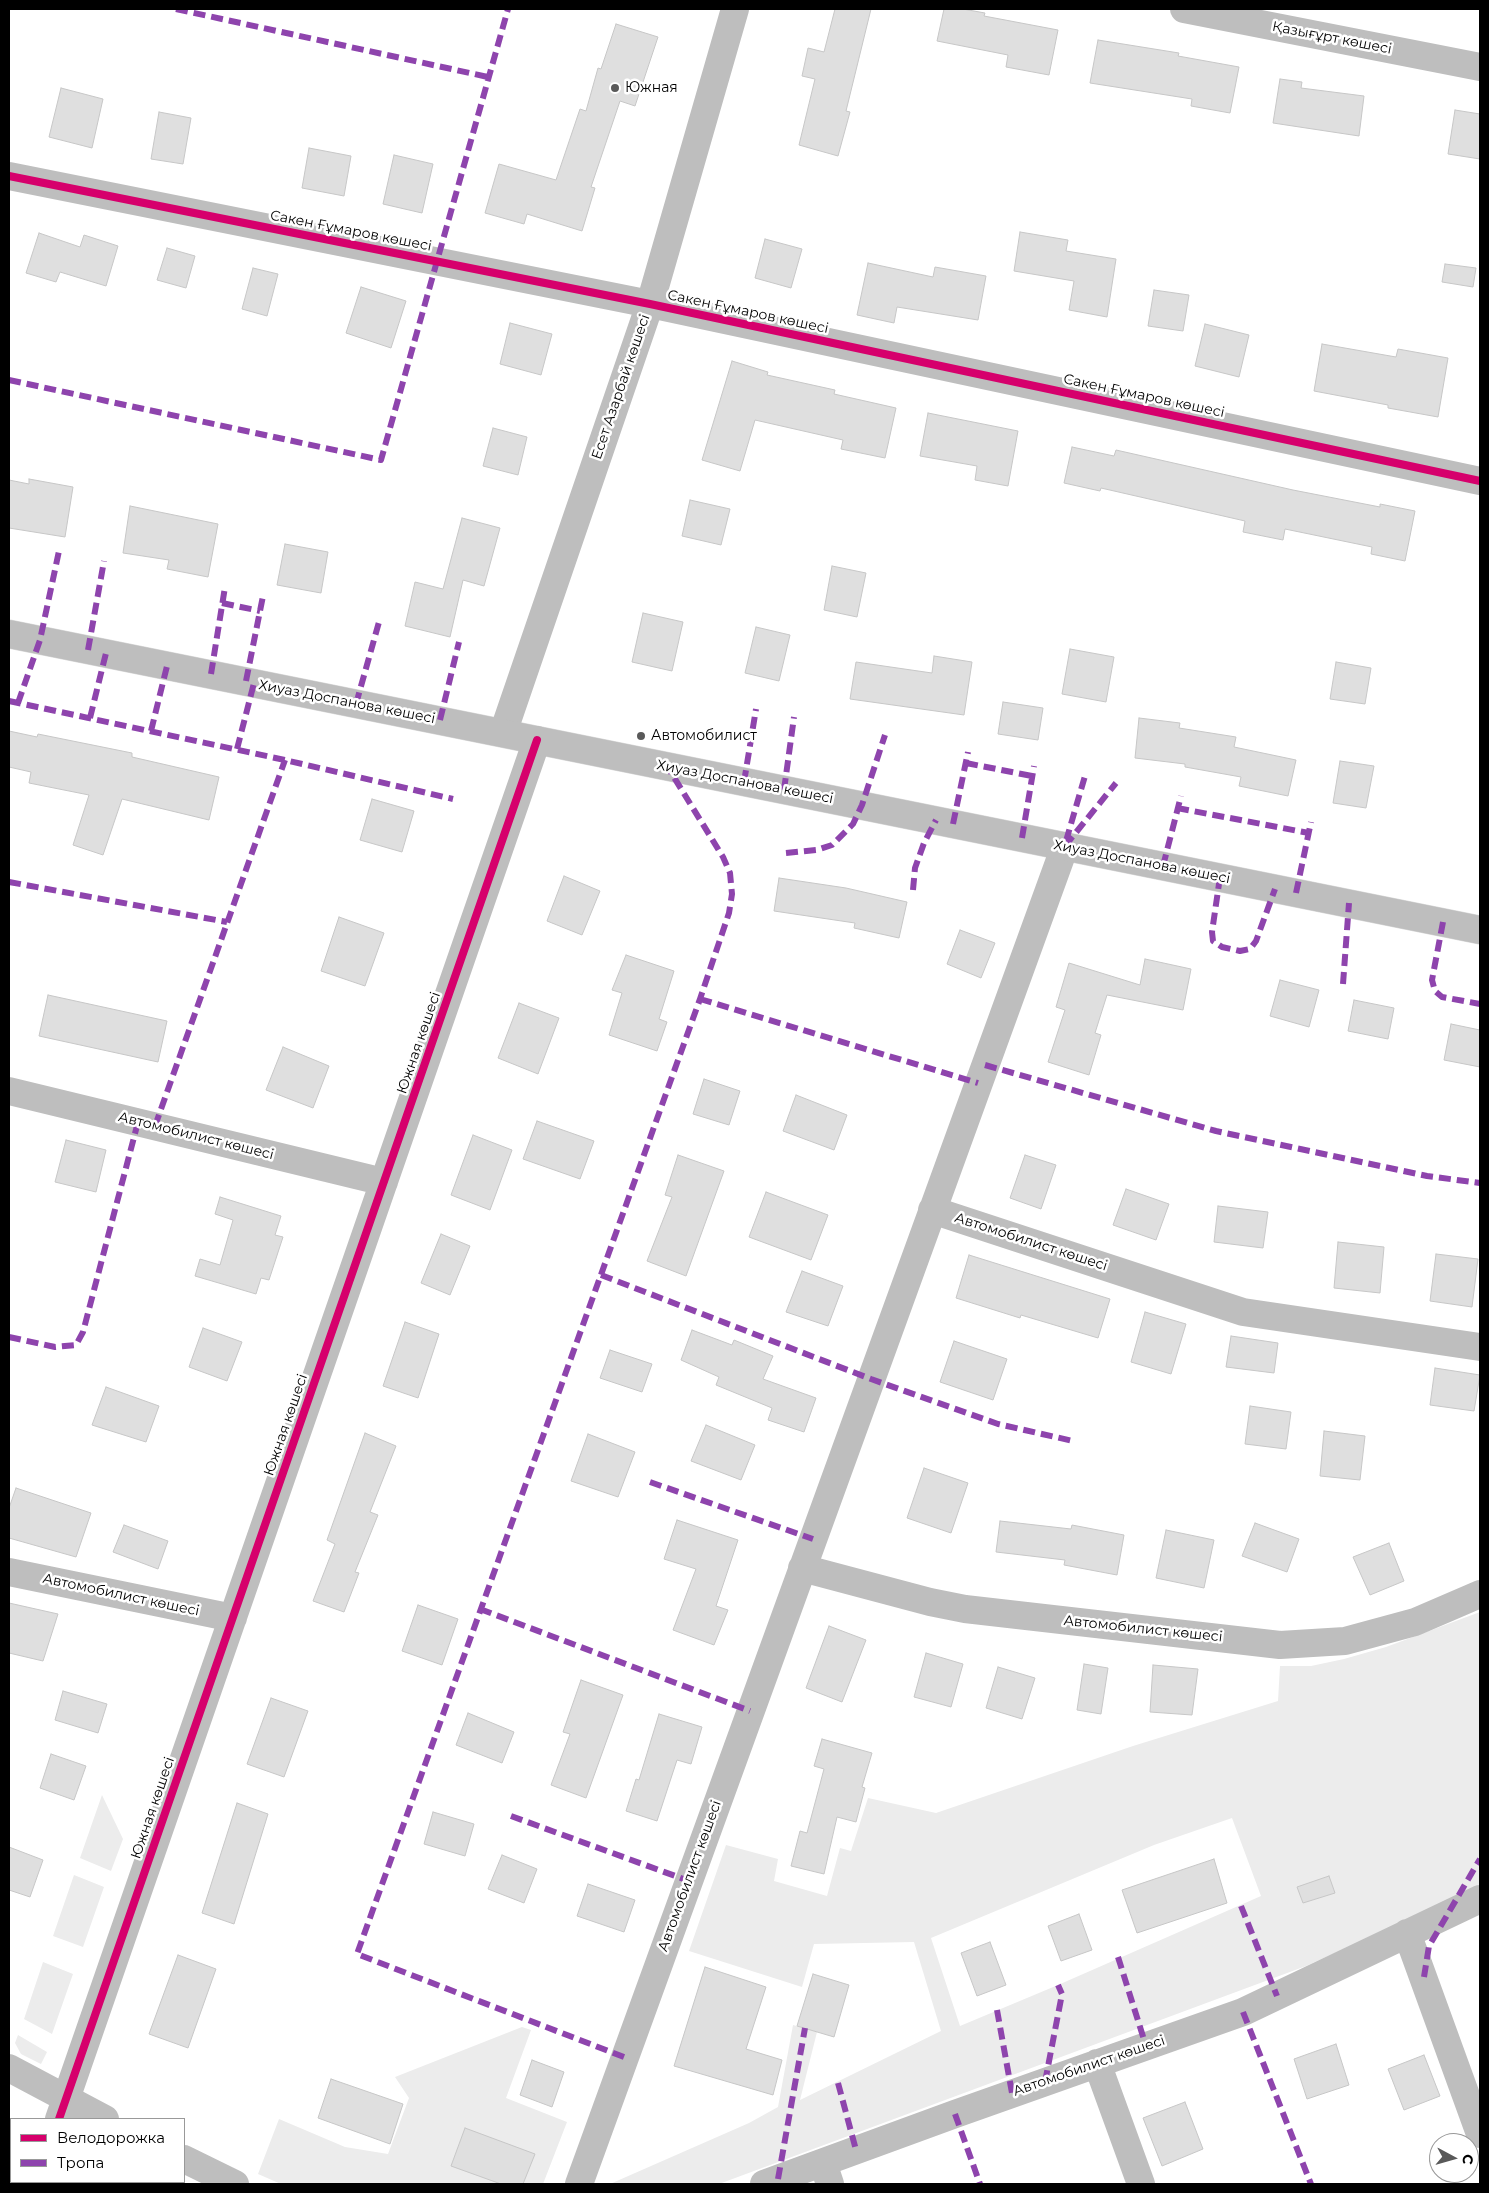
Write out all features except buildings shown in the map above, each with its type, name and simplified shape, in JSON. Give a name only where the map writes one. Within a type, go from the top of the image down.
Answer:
[{"type":"street","name":"Есет Азарбай көшесі","points":[[502,733],[650,304],[735,9]]},
{"type":"street","name":"Қазығұрт көшесі","points":[[1184,9],[1480,67]]},
{"type":"street","name":"Сакен Ғұмаров көшесі","points":[[9,176],[650,304],[1480,481]]},
{"type":"street","name":"Хиуаз Доспанова көшесі","points":[[9,634],[1480,930]]},
{"type":"street","name":"Южная көшесі","points":[[62,2109],[538,740]]},
{"type":"street","name":"Автомобилист көшесі","points":[[580,2184],[1065,846]]},
{"type":"street","name":"Автомобилист көшесі","points":[[9,1090],[384,1182]]},
{"type":"street","name":"Автомобилист көшесі","points":[[932,1210],[1243,1312],[1480,1347]]},
{"type":"street","name":"Автомобилист көшесі","points":[[802,1568],[930,1602],[965,1609],[1280,1645],[1345,1641],[1414,1622],[1480,1594]]},
{"type":"street","name":"Автомобилист көшесі","points":[[9,1572],[233,1618]]},
{"type":"street","name":"Автомобилист көшесі","points":[[764,2184],[826,2174],[1097,2063],[1243,2012],[1480,1899]]},
{"type":"street","points":[[1407,1934],[1480,2134]]},
{"type":"street","points":[[1097,2063],[1142,2184]]},
{"type":"street","points":[[9,2068],[62,2109],[101,2118]]},
{"type":"street","points":[[185,2159],[235,2184]]},
{"type":"shaded area","points":[[1480,1612],[1480,1887],[1306,1966],[719,2184],[610,2184],[749,2123],[778,2107],[793,2025],[817,2032],[800,2100],[941,2031],[914,1942],[814,1944],[802,1987],[689,1951],[726,1845],[778,1859],[774,1881],[827,1896],[840,1848],[851,1851],[868,1798],[936,1813],[1133,1746],[1278,1701],[1280,1666],[1311,1666],[1386,1647]],"holes":[[[1232,1818],[1261,1896],[960,2026],[931,1938],[1154,1845]]]},
{"type":"shaded area","points":[[102,1795],[123,1839],[111,1871],[80,1858]]},
{"type":"shaded area","points":[[74,1875],[104,1887],[83,1947],[53,1936]]},
{"type":"shaded area","points":[[43,1962],[73,1974],[52,2034],[24,2019]]},
{"type":"shaded area","points":[[522,2027],[531,2030],[506,2098],[567,2122],[543,2184],[281,2184],[258,2174],[279,2119],[345,2147],[388,2154],[409,2098],[395,2077]]},
{"type":"shaded area","points":[[18,2035],[47,2052],[41,2064],[21,2054],[15,2043]]},
{"type":"shaded area","points":[[138,2183],[141,2184],[73,2184]]},
{"type":"marked path","points":[[176,9],[488,77]]},
{"type":"marked path","points":[[9,380],[381,460],[508,9]]},
{"type":"marked path","points":[[18,703],[40,640],[59,551]]},
{"type":"marked path","points":[[88,650],[104,561]]},
{"type":"marked path","points":[[211,674],[225,587]]},
{"type":"marked path","points":[[246,681],[263,596]]},
{"type":"marked path","points":[[222,603],[260,611]]},
{"type":"marked path","points":[[356,704],[379,622]]},
{"type":"marked path","points":[[440,720],[459,642]]},
{"type":"marked path","points":[[90,718],[106,653]]},
{"type":"marked path","points":[[151,731],[167,666]]},
{"type":"marked path","points":[[237,749],[254,683]]},
{"type":"marked path","points":[[9,701],[285,760],[453,799]]},
{"type":"marked path","points":[[744,782],[756,709]]},
{"type":"marked path","points":[[784,790],[794,717]]},
{"type":"marked path","points":[[786,853],[817,850],[832,845],[853,824],[862,805],[885,735]]},
{"type":"marked path","points":[[953,824],[968,752]]},
{"type":"marked path","points":[[155,1126],[285,760]]},
{"type":"marked path","points":[[966,763],[1032,776]]},
{"type":"marked path","points":[[624,2057],[357,1954],[700,999],[729,913],[732,894],[730,873],[723,857],[667,766]]},
{"type":"marked path","points":[[1022,838],[1034,766]]},
{"type":"marked path","points":[[1066,841],[1085,776]]},
{"type":"marked path","points":[[1065,846],[1116,783]]},
{"type":"marked path","points":[[1163,866],[1181,796]]},
{"type":"marked path","points":[[1177,808],[1309,833]]},
{"type":"marked path","points":[[913,890],[915,868],[924,843],[936,820]]},
{"type":"marked path","points":[[1296,893],[1311,822]]},
{"type":"marked path","points":[[1220,877],[1212,932],[1213,941],[1222,947],[1240,951],[1250,949],[1256,941],[1275,889]]},
{"type":"marked path","points":[[9,882],[227,922]]},
{"type":"marked path","points":[[1343,984],[1349,903]]},
{"type":"marked path","points":[[1443,922],[1432,980],[1435,991],[1442,997],[1480,1004]]},
{"type":"marked path","points":[[700,999],[978,1083]]},
{"type":"marked path","points":[[985,1065],[1216,1131],[1427,1176],[1480,1183]]},
{"type":"marked path","points":[[9,1337],[55,1347],[76,1345],[83,1332],[138,1122]]},
{"type":"marked path","points":[[601,1275],[871,1379],[998,1424],[1073,1441]]},
{"type":"marked path","points":[[650,1482],[813,1539]]},
{"type":"marked path","points":[[480,1609],[750,1711]]},
{"type":"marked path","points":[[511,1816],[689,1881]]},
{"type":"marked path","points":[[1424,1977],[1429,1946],[1480,1859]]},
{"type":"marked path","points":[[1241,1906],[1277,1996]]},
{"type":"marked path","points":[[1118,1957],[1146,2046]]},
{"type":"marked path","points":[[1045,2082],[1062,1994],[1058,1985]]},
{"type":"marked path","points":[[997,2010],[1012,2093]]},
{"type":"marked path","points":[[1243,2012],[1311,2184]]},
{"type":"marked path","points":[[778,2179],[805,2028]]},
{"type":"marked path","points":[[838,2083],[856,2150]]},
{"type":"marked path","points":[[955,2114],[980,2184]]},
{"type":"cycle path","points":[[9,176],[650,304],[1480,481]]},
{"type":"cycle path","points":[[59,2118],[537,740]]},
{"type":"place","name":"Южная","points":[[615,88]]},
{"type":"place","name":"Автомобилист","points":[[641,736]]}]
